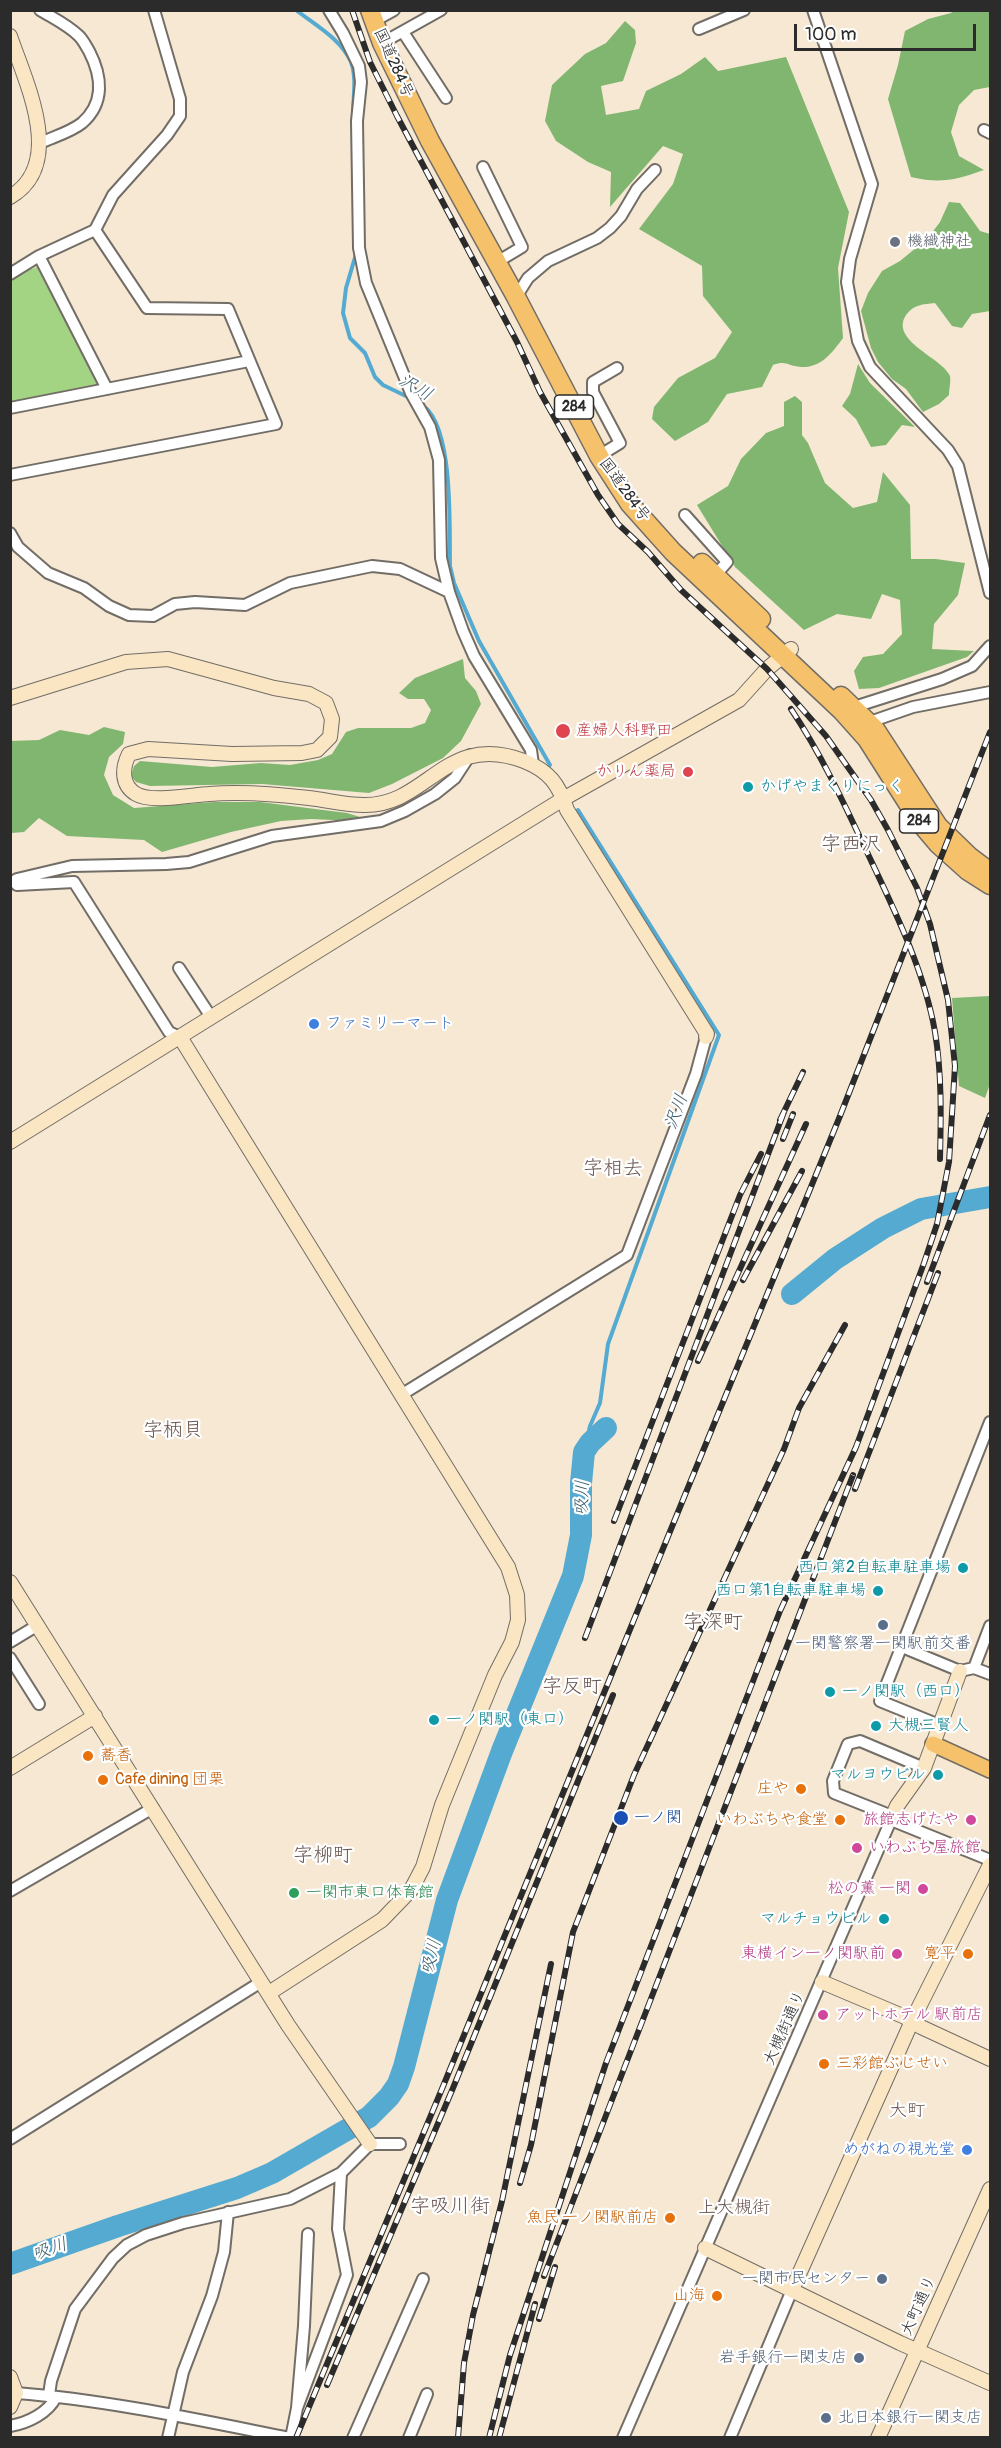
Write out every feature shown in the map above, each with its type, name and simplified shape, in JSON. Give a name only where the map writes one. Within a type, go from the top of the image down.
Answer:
[{"type":"highway","name":"国道284号","points":[[380,14],[429,120],[603,453],[711,580],[862,724],[938,826],[970,857],[990,872]]},
{"type":"highway","name":"国道284号","points":[[862,724],[867,739],[921,824],[938,844],[968,871],[990,885]]},
{"type":"main road","points":[[933,1744],[990,1770]]},
{"type":"street","points":[[40,10],[81,37],[94,61],[100,80],[100,97],[92,111],[81,123],[40,143]]},
{"type":"street","points":[[10,274],[39,256],[95,230],[113,195],[167,135],[180,116],[180,99],[154,10]]},
{"type":"street","points":[[329,10],[359,66],[361,82],[357,121],[359,248],[366,283],[411,393],[430,427],[439,460],[441,558],[449,592],[470,647],[531,750],[534,765]]},
{"type":"street","points":[[441,10],[392,38],[446,98]]},
{"type":"street","points":[[699,29],[744,10]]},
{"type":"street","points":[[813,10],[873,184],[850,259],[847,282],[858,341],[870,367],[948,450],[958,466],[990,593]]},
{"type":"street","points":[[10,36],[14,57],[39,122],[40,143],[34,171],[10,197]]},
{"type":"street","points":[[483,167],[522,247],[501,258]]},
{"type":"street","points":[[519,292],[528,278],[548,261],[597,238],[609,228],[621,216],[637,189],[655,170]]},
{"type":"street","points":[[10,476],[276,424],[228,309],[147,308],[95,230]]},
{"type":"street","points":[[39,256],[107,389]]},
{"type":"street","points":[[10,408],[249,361]]},
{"type":"street","points":[[603,453],[620,443],[593,392],[593,382],[617,368]]},
{"type":"street","points":[[685,515],[727,562],[711,580]]},
{"type":"street","points":[[10,533],[18,547],[48,573],[84,588],[109,606],[129,615],[153,616],[175,604],[195,602],[245,605],[290,583],[372,567],[400,569],[449,592]]},
{"type":"street","points":[[848,709],[942,679],[972,666],[990,646]]},
{"type":"street","points":[[10,1142],[563,799],[739,700],[767,669],[787,652]]},
{"type":"street","points":[[10,698],[126,662],[157,659],[185,662],[274,688],[309,694],[326,703],[332,719],[330,737],[317,750],[302,753],[232,754],[148,749],[129,754],[123,765],[124,778],[129,789],[138,795],[156,798],[250,793],[364,805],[390,802],[412,790],[447,765],[471,754],[515,758],[534,765],[554,781],[567,810],[707,1034],[696,1074],[627,1255],[401,1395]]},
{"type":"street","points":[[862,724],[913,707],[990,692]]},
{"type":"street","points":[[10,884],[17,879],[72,866],[189,862],[272,836],[381,821],[405,812],[435,794],[455,778],[471,754]]},
{"type":"street","points":[[10,884],[74,882],[169,1032],[180,1037],[508,1567],[517,1595],[518,1620],[512,1642],[486,1697],[442,1805],[423,1867],[411,1890],[382,1920],[10,2139]]},
{"type":"street","points":[[179,968],[211,1017]]},
{"type":"street","points":[[939,1725],[880,1701],[990,1422]]},
{"type":"street","points":[[10,1581],[288,2025],[367,2140]]},
{"type":"street","points":[[10,1642],[38,1625]]},
{"type":"street","points":[[892,1818],[924,1768],[939,1725],[990,1626]]},
{"type":"street","points":[[902,1647],[967,1670],[990,1674]]},
{"type":"street","points":[[10,1658],[39,1704]]},
{"type":"street","points":[[10,1768],[95,1716]]},
{"type":"street","points":[[730,2438],[792,2290],[912,2021],[990,1862],[834,1793],[833,1781],[848,1744],[860,1741],[924,1768]]},
{"type":"street","points":[[10,1891],[153,1808]]},
{"type":"street","name":"大槻街通り","points":[[623,2438],[892,1818]]},
{"type":"street","points":[[822,1982],[990,2058]]},
{"type":"street","points":[[367,2140],[400,2144]]},
{"type":"street","points":[[10,2426],[25,2423],[52,2405],[51,2381],[75,2309],[112,2258],[128,2245],[146,2235],[228,2212],[290,2199],[341,2173],[367,2140]]},
{"type":"street","points":[[16,2393],[52,2396],[173,2415],[290,2438],[297,2408],[347,2275],[338,2229],[341,2173]]},
{"type":"street","name":"大町通り","points":[[878,2438],[990,2189]]},
{"type":"street","points":[[168,2438],[183,2372],[212,2296],[224,2252],[228,2212]]},
{"type":"street","points":[[297,2408],[304,2326],[308,2234]]},
{"type":"street","points":[[705,2248],[990,2384]]},
{"type":"street","points":[[353,2438],[423,2279]]},
{"type":"street","points":[[10,2377],[16,2393],[10,2407]]},
{"type":"street","points":[[409,2438],[427,2394]]},
{"type":"green space","points":[[953,11],[990,11],[990,87],[974,90],[959,105],[951,132],[959,156],[984,170],[948,180],[911,177],[888,99],[905,31],[928,19]]},
{"type":"green space","points":[[625,21],[635,30],[636,43],[623,81],[601,86],[606,115],[639,109],[646,91],[681,74],[705,57],[718,71],[786,57],[849,212],[838,268],[843,338],[839,344],[825,359],[808,367],[784,363],[773,365],[762,387],[727,394],[708,422],[675,441],[652,419],[654,407],[678,378],[715,358],[732,332],[703,296],[702,266],[639,229],[673,184],[683,154],[663,146],[610,207],[611,172],[588,162],[556,141],[545,121],[552,85],[585,54],[606,43]]},
{"type":"green space","points":[[949,202],[960,203],[980,231],[990,234],[990,311],[972,314],[962,328],[952,326],[935,303],[915,307],[906,315],[903,324],[905,333],[950,376],[949,395],[939,404],[923,412],[906,389],[892,379],[878,362],[871,348],[861,311],[868,293],[882,271],[900,261],[928,238],[940,222]]},
{"type":"green space","points":[[37,267],[100,381],[100,388],[11,406],[12,276]]},
{"type":"green space","points":[[858,364],[870,383],[915,427],[902,425],[886,445],[871,447],[856,419],[842,406],[850,394]]},
{"type":"green space","points":[[795,396],[802,402],[802,435],[808,443],[825,483],[853,508],[877,502],[883,472],[910,505],[911,559],[936,559],[965,563],[958,595],[934,624],[932,649],[974,651],[967,657],[879,688],[859,689],[854,671],[863,657],[883,654],[902,634],[900,600],[882,594],[871,619],[837,614],[804,630],[735,567],[697,505],[728,486],[741,459],[766,433],[784,426],[784,402]]},
{"type":"green space","points":[[463,659],[465,678],[476,691],[481,704],[461,741],[443,758],[369,793],[262,784],[150,786],[136,782],[131,776],[134,766],[140,761],[212,767],[261,763],[290,765],[318,760],[332,754],[346,732],[358,728],[411,728],[425,723],[431,710],[424,699],[408,699],[399,693],[415,678]]},
{"type":"green space","points":[[104,727],[125,732],[123,744],[109,757],[104,775],[113,795],[134,808],[214,802],[260,802],[347,813],[360,817],[355,821],[311,819],[281,821],[231,832],[162,852],[144,840],[67,836],[39,818],[24,832],[11,833],[10,741],[39,740],[60,730],[89,735]]},
{"type":"green space","points":[[990,996],[990,1084],[985,1098],[959,1086],[952,998]]},
{"type":"waterway","name":"沢川","points":[[296,10],[327,33],[347,54],[354,75],[353,114]]},
{"type":"waterway","name":"沢川","points":[[356,254],[346,288],[343,313],[350,338],[365,353],[375,377],[383,385],[410,398]]},
{"type":"waterway","name":"沢川","points":[[419,403],[431,413],[439,430],[444,452],[448,477],[450,566],[454,583],[479,641],[550,765]]},
{"type":"waterway","name":"沢川","points":[[578,810],[719,1035],[608,1344],[600,1403],[590,1426],[584,1452]]},
{"type":"waterway","name":"吸川","points":[[792,1294],[835,1259],[883,1228],[921,1209],[990,1197]]},
{"type":"waterway","name":"吸川","points":[[10,2264],[237,2188],[272,2173],[369,2117],[389,2097],[398,2084],[404,2067],[447,1900],[502,1751],[573,1576],[581,1535],[581,1483],[584,1452],[606,1428]]},
{"type":"railway","points":[[352,10],[370,62],[397,116],[517,342],[540,392],[598,495],[618,524],[648,552],[681,590],[767,669],[826,736],[871,800],[917,888],[930,924],[948,1000],[955,1066],[949,1162],[937,1224],[924,1263],[856,1447],[780,1611],[606,2063],[510,2355],[489,2438]]},
{"type":"railway","points":[[791,709],[822,760],[849,814],[897,916],[923,985],[935,1032],[939,1064],[940,1159]]},
{"type":"railway","points":[[296,2438],[444,2084],[840,1116],[990,732]]},
{"type":"railway","points":[[780,1120],[803,1072]]},
{"type":"railway","points":[[585,1638],[784,1112]]},
{"type":"railway","points":[[783,1139],[793,1114]]},
{"type":"railway","points":[[927,1282],[990,1115]]},
{"type":"railway","points":[[698,1361],[806,1124]]},
{"type":"railway","points":[[614,1521],[740,1195],[761,1154]]},
{"type":"railway","points":[[743,1280],[802,1171]]},
{"type":"railway","points":[[855,1489],[938,1273]]},
{"type":"railway","points":[[520,2183],[531,2145],[573,1932],[634,1775],[784,1449],[799,1408],[845,1325]]},
{"type":"railway","points":[[544,2276],[853,1475]]},
{"type":"railway","points":[[327,2385],[453,2088],[613,1695]]},
{"type":"railway","points":[[458,2438],[464,2363],[473,2315],[502,2201],[551,1964]]},
{"type":"railway","points":[[539,2319],[555,2267]]},
{"type":"railway","points":[[499,2438],[535,2304]]},
{"type":"place","name":"機織神社","points":[[895,242]]},
{"type":"place","name":"産婦人科野田","points":[[563,731]]},
{"type":"place","name":"かりん薬局","points":[[688,772]]},
{"type":"place","name":"かげやまくりにっく","points":[[748,787]]},
{"type":"place","name":"ファミリーマート","points":[[314,1024]]},
{"type":"place","name":"西口第2自転車駐車場","points":[[963,1568]]},
{"type":"place","name":"西口第1自転車駐車場","points":[[878,1591]]},
{"type":"place","name":"一関警察署一関駅前交番","points":[[883,1625]]},
{"type":"place","name":"一ノ関駅（西口）","points":[[830,1692]]},
{"type":"place","name":"一ノ関駅（東口）","points":[[434,1720]]},
{"type":"place","name":"大槻三賢人","points":[[876,1726]]},
{"type":"place","name":"蕎香","points":[[88,1756]]},
{"type":"place","name":"マルヨウビル","points":[[938,1775]]},
{"type":"place","name":"Cafe dining 団栗","points":[[103,1780]]},
{"type":"place","name":"庄や","points":[[801,1789]]},
{"type":"place","name":"一ノ関","points":[[621,1818]]},
{"type":"place","name":"いわぶちや食堂","points":[[840,1820]]},
{"type":"place","name":"旅館志げたや","points":[[971,1820]]},
{"type":"place","name":"いわぶち屋旅館","points":[[857,1848]]},
{"type":"place","name":"松の薫 一関","points":[[923,1889]]},
{"type":"place","name":"一関市東口体育館","points":[[294,1893]]},
{"type":"place","name":"マルチョウビル","points":[[884,1919]]},
{"type":"place","name":"東横イン一ノ関駅前","points":[[897,1954]]},
{"type":"place","name":"寛平","points":[[968,1954]]},
{"type":"place","name":"アットホテル 駅前店","points":[[823,2015]]},
{"type":"place","name":"三彩館ぶじせい","points":[[824,2064]]},
{"type":"place","name":"めがねの視光堂","points":[[967,2150]]},
{"type":"place","name":"魚民 一ノ関駅前店","points":[[670,2218]]},
{"type":"place","name":"一関市民センター","points":[[882,2279]]},
{"type":"place","name":"山海","points":[[717,2296]]},
{"type":"place","name":"岩手銀行一関支店","points":[[859,2358]]},
{"type":"place","name":"北日本銀行一関支店","points":[[826,2418]]},
{"type":"district","name":"字西沢","points":[[851,845]]},
{"type":"district","name":"字相去","points":[[613,1169]]},
{"type":"district","name":"字柄貝","points":[[173,1431]]},
{"type":"district","name":"字深町","points":[[713,1623]]},
{"type":"district","name":"字反町","points":[[572,1687]]},
{"type":"district","name":"字柳町","points":[[323,1856]]},
{"type":"district","name":"大町","points":[[907,2111]]},
{"type":"district","name":"字吸川街","points":[[450,2207]]},
{"type":"district","name":"上大槻街","points":[[734,2208]]}]
